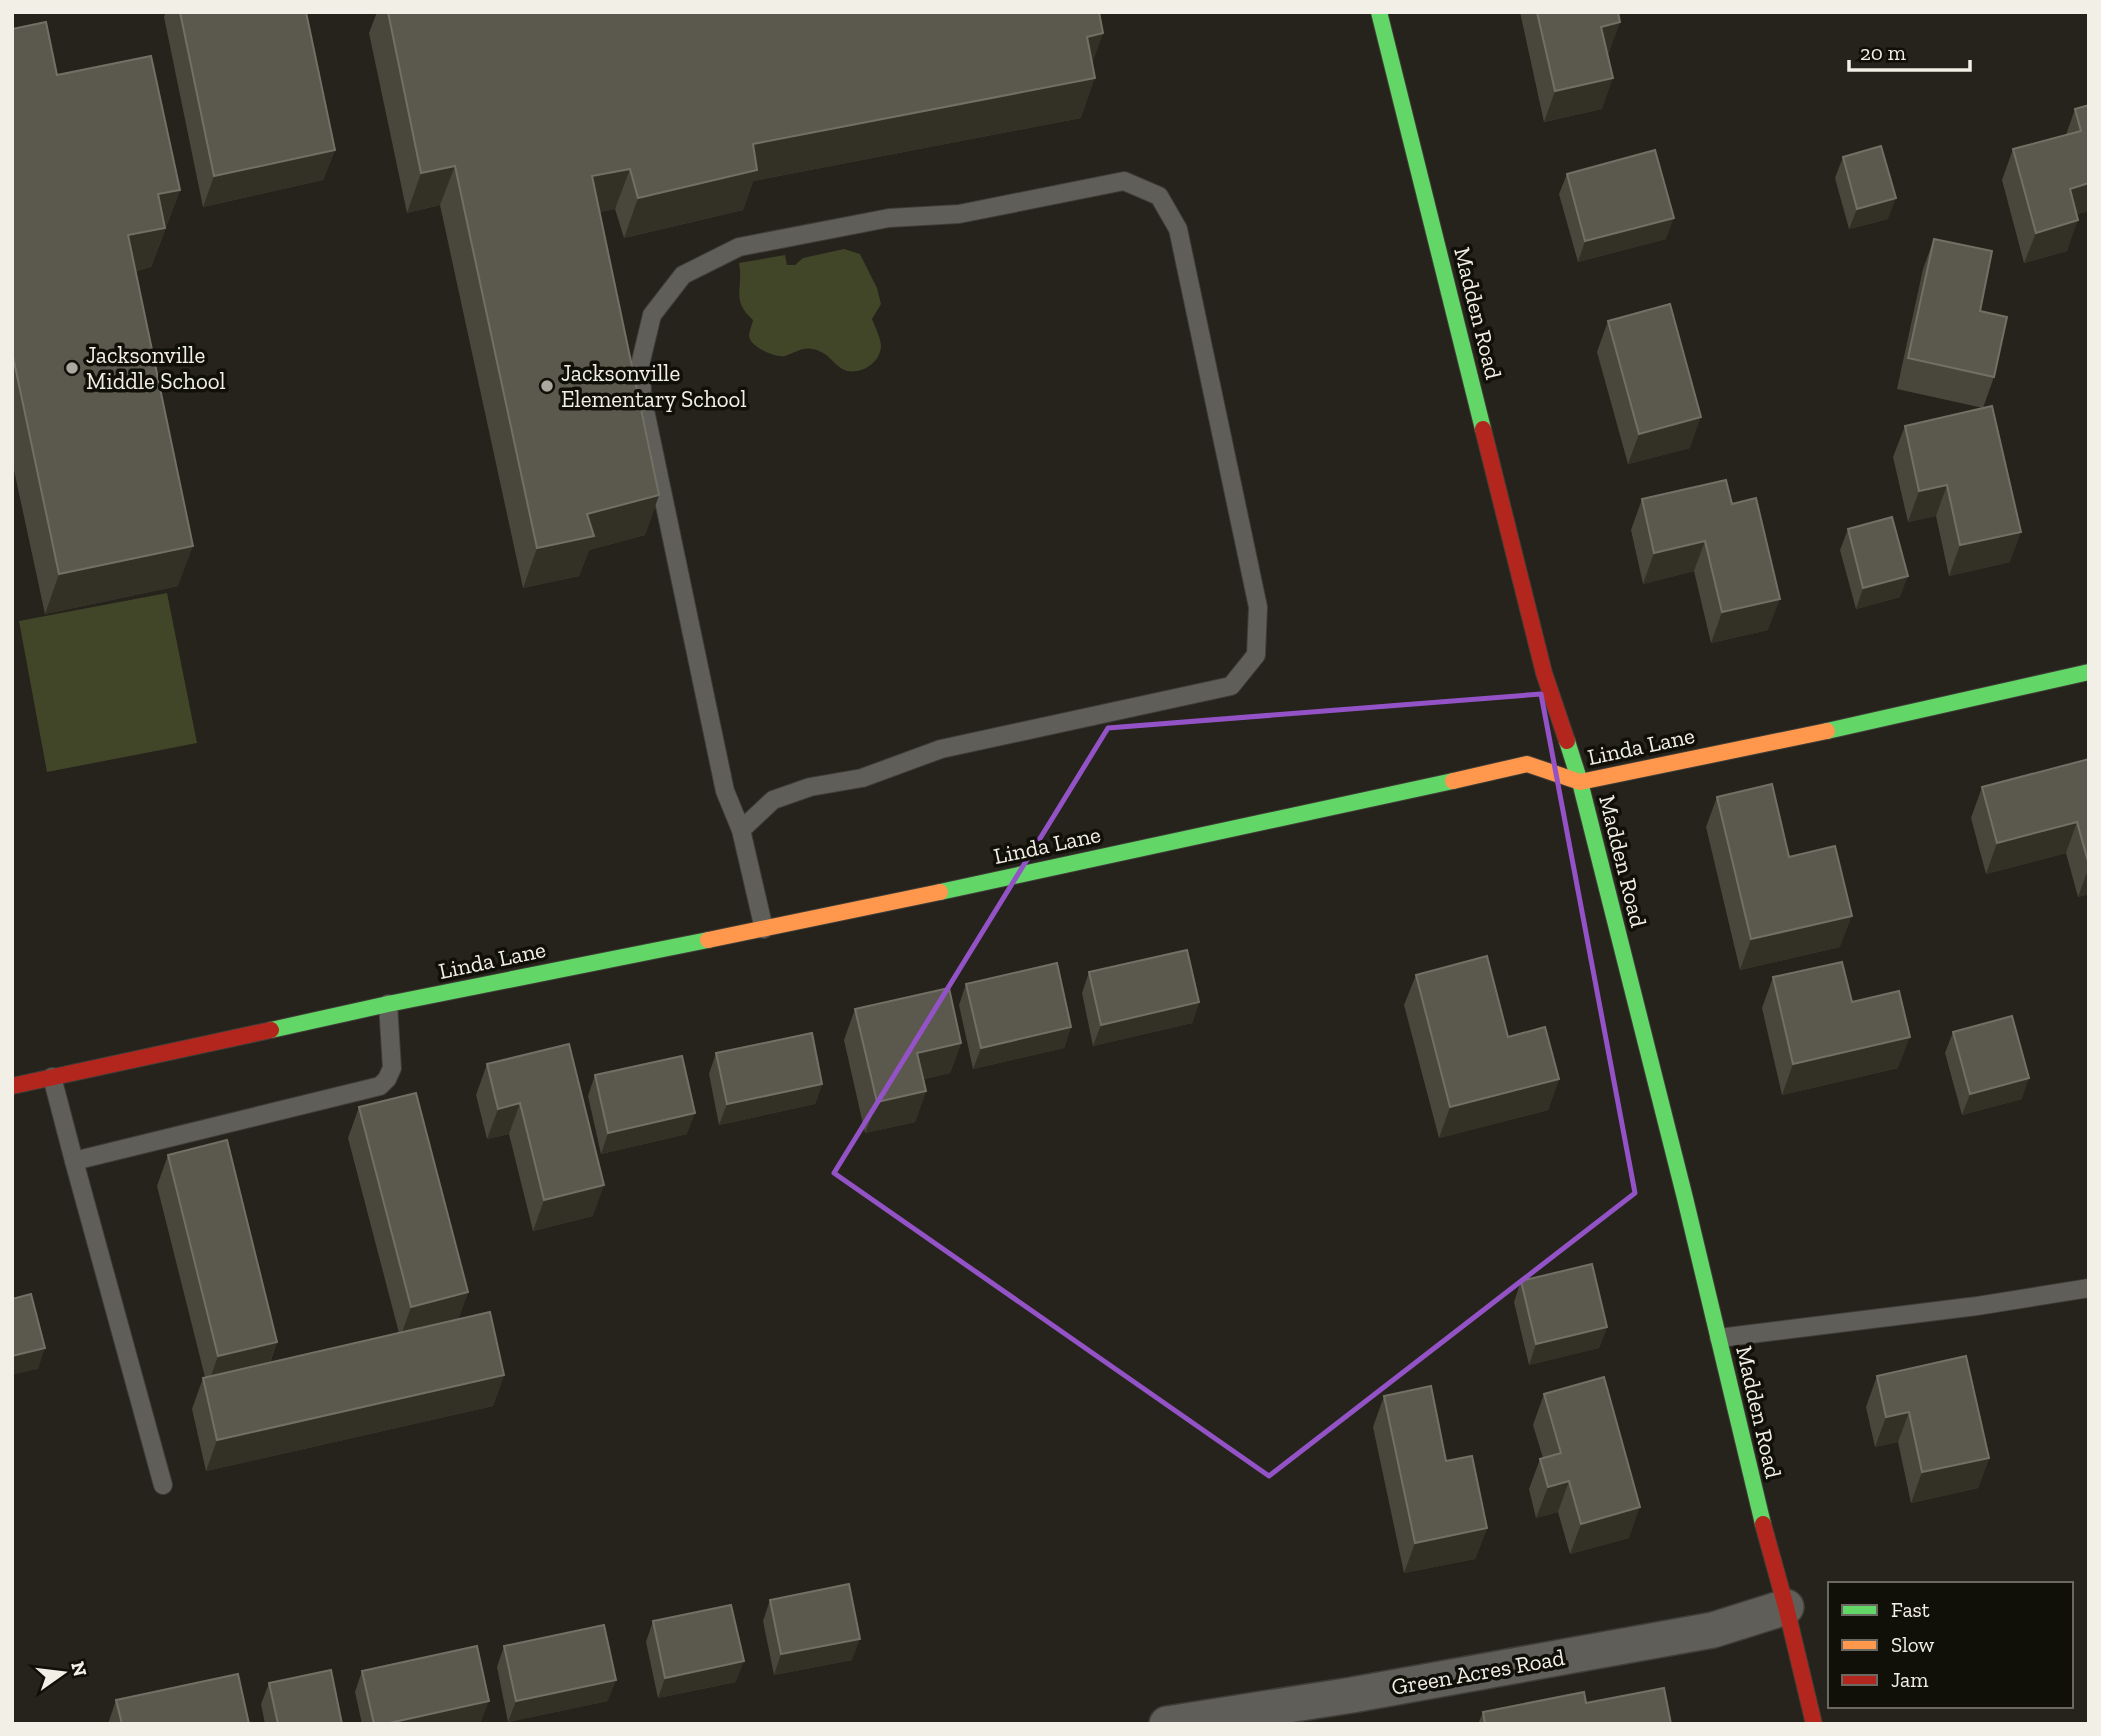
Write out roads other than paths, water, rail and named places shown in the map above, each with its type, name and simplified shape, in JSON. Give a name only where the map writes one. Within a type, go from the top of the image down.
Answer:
[{"type":"street","name":"Madden Road","points":[[1379,12],[1544,673],[1580,782],[1814,1724]]},
{"type":"street","name":"Linda Lane","points":[[12,1086],[388,1004],[764,929],[1227,831],[1527,764],[1580,782],[1789,739],[2089,672]]},
{"type":"street","name":"Green Acres Road","points":[[1167,1724],[1366,1692],[1713,1630],[1786,1606]]},
{"type":"lane","points":[[741,830],[773,800],[810,787],[862,778],[941,749],[1231,686],[1256,655],[1258,607],[1178,229],[1159,196],[1124,181],[960,214],[889,218],[739,247],[682,275],[652,315],[641,361],[642,396],[725,792],[741,830],[764,929]]},
{"type":"lane","points":[[74,1161],[380,1086],[392,1068],[388,1004]]},
{"type":"lane","points":[[52,1077],[163,1485]]},
{"type":"lane","points":[[1719,1338],[1977,1306],[2089,1288]]},
{"type":"place","name":"Jacksonville Middle School","points":[[72,368]]},
{"type":"place","name":"Jacksonville Elementary School","points":[[547,386]]}]
